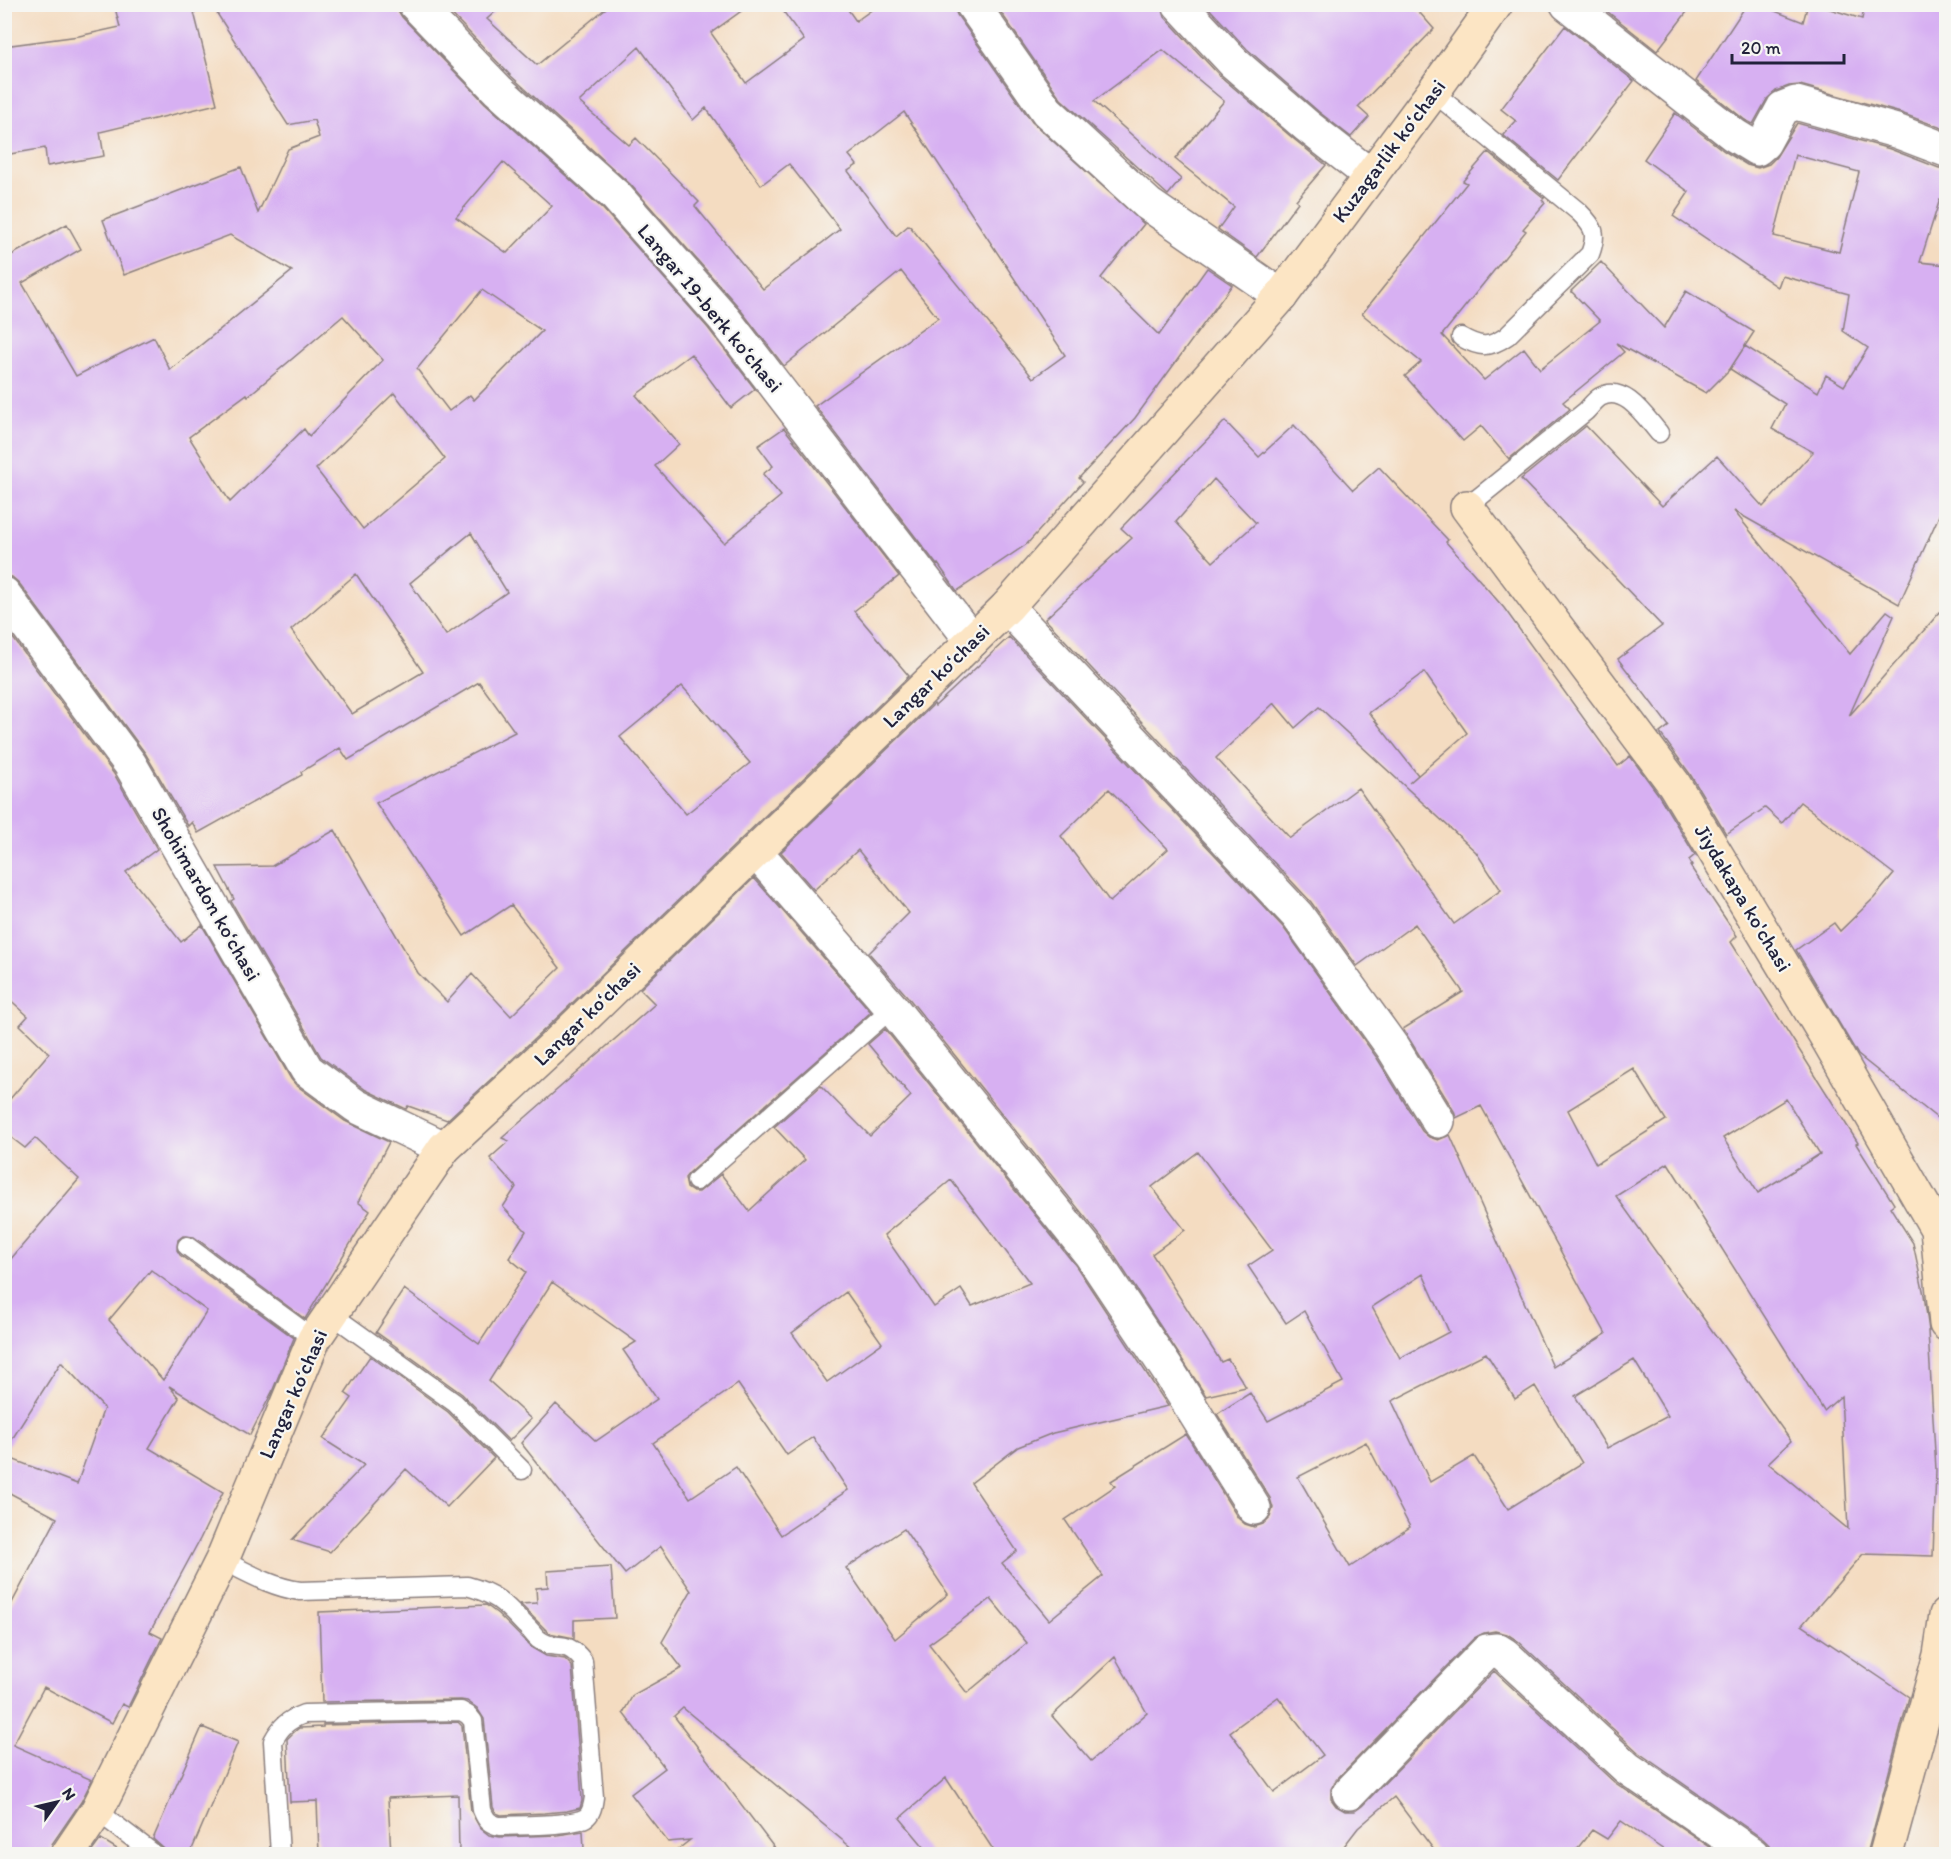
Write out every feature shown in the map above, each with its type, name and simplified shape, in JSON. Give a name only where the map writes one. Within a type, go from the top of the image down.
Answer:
[{"type":"street","name":"Langar 19-berk koʻchasi","points":[[415,4],[498,90],[616,196],[722,316],[972,641]]},
{"type":"street","points":[[972,4],[1047,111],[1148,204],[1281,296]]},
{"type":"street","points":[[1179,4],[1234,63],[1307,126],[1371,176]]},
{"type":"street","name":"Kuzagarlik koʻchasi","points":[[1281,296],[1496,4]]},
{"type":"street","points":[[1567,4],[1734,135],[1757,149],[1764,143],[1783,108],[1796,103],[1896,131],[1947,150]]},
{"type":"street","name":"Langar koʻchasi","points":[[68,1854],[97,1811],[222,1560],[322,1327],[444,1148],[567,1034],[1007,607],[1281,296]]},
{"type":"street","name":"Jiydakapa ko'chasi","points":[[1467,507],[1674,784],[1942,1225],[1947,1324]]},
{"type":"street","name":"Shohimardon koʻchasi","points":[[4,594],[130,764],[307,1070],[356,1106],[444,1148]]},
{"type":"street","points":[[1007,607],[1297,915],[1393,1048],[1438,1121]]},
{"type":"street","points":[[756,852],[892,1008],[1091,1255],[1171,1375],[1254,1508]]},
{"type":"street","points":[[1886,1854],[1940,1685],[1941,1655],[1947,1615]]},
{"type":"street","points":[[1349,1793],[1486,1651],[1497,1650],[1627,1768],[1752,1854]]},
{"type":"lane","points":[[1433,92],[1579,212],[1592,226],[1595,242],[1590,254],[1507,336],[1495,344],[1482,346],[1461,337]]},
{"type":"lane","points":[[1467,507],[1586,411],[1600,397],[1613,394],[1630,400],[1659,433]]},
{"type":"lane","points":[[696,1181],[892,1008]]},
{"type":"lane","points":[[187,1246],[322,1327],[456,1403],[522,1470]]},
{"type":"lane","points":[[222,1560],[269,1584],[293,1590],[467,1586],[483,1590],[500,1599],[539,1639],[549,1645],[563,1645],[575,1651],[583,1661],[594,1797],[592,1810],[586,1818],[569,1822],[500,1826],[490,1824],[485,1819],[482,1810],[473,1721],[468,1714],[461,1711],[304,1714],[290,1719],[280,1728],[273,1741],[280,1854]]},
{"type":"lane","points":[[97,1811],[154,1854]]},
{"type":"building","points":[[114,4],[192,4],[217,104],[100,132],[104,156],[47,166],[45,148],[4,155],[4,46],[79,36],[120,27]]},
{"type":"building","points":[[211,4],[397,4],[402,17],[485,103],[603,209],[708,328],[755,389],[731,408],[691,354],[636,395],[679,444],[655,466],[724,543],[781,496],[763,474],[773,466],[758,446],[784,428],[899,576],[854,611],[909,676],[560,1015],[447,1120],[408,1106],[406,1109],[366,1090],[321,1057],[231,901],[234,899],[217,867],[272,866],[335,830],[418,973],[447,1002],[472,974],[511,1016],[560,968],[511,905],[464,936],[376,803],[515,732],[479,682],[348,760],[340,748],[301,772],[302,775],[198,833],[192,822],[188,826],[145,753],[19,583],[12,577],[4,576],[4,252],[8,257],[67,224],[81,249],[22,283],[76,376],[154,337],[170,370],[292,271],[230,235],[124,275],[103,220],[241,167],[258,213],[288,149],[319,137],[314,120],[288,125]],"holes":[[[503,162],[552,206],[507,253],[456,217]],[[482,290],[542,331],[474,400],[470,395],[449,411],[417,369]],[[343,316],[383,360],[309,436],[304,429],[230,502],[189,437],[247,394],[248,396]],[[394,393],[445,459],[363,529],[316,469]],[[471,533],[507,592],[446,635],[410,583]],[[356,574],[423,672],[352,714],[291,630]],[[682,686],[750,763],[686,814],[620,737]]]},
{"type":"building","points":[[442,4],[504,4],[487,19],[537,65],[611,4],[751,4],[711,33],[746,83],[804,40],[778,4],[844,4],[856,21],[880,4],[953,4],[957,15],[1032,122],[1144,224],[1101,278],[1159,335],[1207,268],[1232,285],[1135,418],[1079,478],[1083,482],[1027,544],[957,591],[815,406],[938,318],[901,271],[784,366],[736,304],[630,184],[511,76]],"holes":[[[639,47],[693,120],[706,108],[761,185],[789,164],[840,229],[763,289],[695,206],[699,202],[636,138],[629,145],[579,102]],[[904,112],[1065,355],[1033,378],[909,225],[896,236],[848,171],[857,165],[849,155]]]},
{"type":"building","points":[[995,4],[1161,4],[1165,17],[1220,76],[1326,165],[1296,200],[1298,202],[1257,257],[1218,229],[1234,207],[1175,159],[1224,101],[1163,50],[1094,101],[1181,179],[1168,195],[1061,99]]},
{"type":"building","points":[[1205,4],[1412,4],[1434,29],[1358,107],[1369,117],[1351,137],[1247,49]]},
{"type":"building","points":[[1598,4],[1693,4],[1657,51]]},
{"type":"building","points":[[1747,4],[1757,4],[1803,22],[1808,4],[1862,19],[1865,4],[1947,4],[1947,130],[1901,113],[1800,85],[1776,91],[1767,99],[1753,124],[1745,120],[1696,81]]},
{"type":"building","points":[[1565,26],[1634,81],[1558,180],[1503,135],[1516,121],[1501,109]]},
{"type":"building","points":[[1675,113],[1724,151],[1747,165],[1758,168],[1769,164],[1776,157],[1797,123],[1890,149],[1939,168],[1947,168],[1947,201],[1940,199],[1920,262],[1947,265],[1947,498],[1899,604],[1734,511],[1850,654],[1887,611],[1894,616],[1849,716],[1947,604],[1947,1126],[1858,1055],[1796,950],[1834,923],[1840,931],[1874,898],[1894,874],[1800,802],[1782,823],[1765,808],[1726,834],[1690,774],[1660,733],[1669,726],[1618,659],[1662,626],[1521,479],[1586,426],[1662,506],[1717,456],[1763,507],[1813,452],[1772,429],[1785,404],[1730,369],[1745,346],[1818,392],[1826,375],[1844,386],[1868,348],[1843,331],[1849,294],[1782,276],[1778,287],[1673,216],[1689,192],[1644,159]],"holes":[[[1795,155],[1859,172],[1839,252],[1774,236]]]},
{"type":"building","points":[[1488,152],[1544,198],[1542,200],[1545,203],[1523,229],[1526,231],[1442,335],[1484,380],[1524,348],[1540,369],[1600,321],[1571,291],[1601,262],[1664,328],[1686,291],[1754,332],[1730,369],[1706,393],[1616,343],[1624,352],[1563,402],[1570,409],[1509,459],[1481,426],[1463,441],[1405,376],[1421,362],[1362,314],[1467,183],[1463,181]]},
{"type":"building","points":[[1225,421],[1259,457],[1294,425],[1353,490],[1379,467],[1448,540],[1446,542],[1504,608],[1618,766],[1630,756],[1658,794],[1695,855],[1689,860],[1692,865],[1690,866],[1737,936],[1731,942],[1894,1204],[1890,1207],[1913,1243],[1929,1331],[1936,1470],[1933,1556],[1863,1554],[1802,1625],[1909,1697],[1867,1854],[1771,1854],[1769,1845],[1763,1839],[1639,1753],[1518,1641],[1507,1634],[1495,1631],[1474,1638],[1336,1780],[1331,1789],[1331,1799],[1336,1806],[1345,1811],[1355,1811],[1362,1806],[1494,1671],[1614,1782],[1720,1854],[1670,1854],[1621,1821],[1607,1839],[1592,1830],[1573,1854],[1437,1854],[1394,1797],[1358,1828],[1338,1854],[996,1854],[946,1778],[900,1818],[930,1854],[859,1854],[683,1708],[674,1716],[779,1854],[672,1854],[690,1840],[668,1842],[631,1794],[665,1768],[623,1713],[633,1695],[682,1668],[662,1642],[691,1591],[661,1546],[625,1574],[521,1443],[556,1404],[596,1441],[657,1399],[623,1350],[636,1342],[552,1282],[489,1381],[531,1419],[509,1441],[462,1394],[376,1332],[404,1289],[479,1344],[526,1272],[509,1258],[526,1231],[503,1207],[516,1187],[490,1158],[509,1141],[502,1138],[655,1004],[640,989],[754,878],[871,1012],[689,1173],[685,1178],[687,1188],[693,1192],[699,1192],[721,1174],[749,1211],[805,1160],[774,1127],[821,1086],[870,1136],[911,1096],[868,1044],[885,1029],[1076,1266],[1168,1406],[1053,1433],[1018,1447],[971,1483],[1017,1551],[1002,1563],[1049,1620],[1103,1576],[1065,1520],[1115,1486],[1111,1481],[1186,1434],[1238,1518],[1254,1527],[1263,1524],[1270,1517],[1273,1508],[1270,1498],[1217,1414],[1250,1393],[1268,1421],[1343,1382],[1304,1311],[1286,1323],[1248,1266],[1272,1250],[1198,1152],[1152,1187],[1185,1230],[1152,1254],[1221,1362],[1228,1359],[1246,1387],[1206,1396],[1106,1243],[907,996],[869,953],[909,913],[858,850],[814,890],[781,852],[934,704],[935,706],[1009,637],[1283,927],[1377,1058],[1422,1131],[1438,1140],[1450,1135],[1553,1367],[1606,1334],[1481,1106],[1456,1118],[1454,1111],[1403,1029],[1463,992],[1415,924],[1357,966],[1311,902],[1045,619],[1132,538],[1121,528]],"holes":[[[1214,479],[1256,523],[1213,562],[1176,522]],[[1424,672],[1467,733],[1409,783],[1418,775],[1369,713]],[[1274,703],[1295,728],[1319,707],[1476,852],[1501,890],[1454,924],[1358,788],[1290,838],[1216,758]],[[1109,789],[1168,849],[1110,902],[1061,836]],[[1634,1069],[1666,1120],[1596,1164],[1568,1110]],[[1786,1099],[1820,1154],[1758,1193],[1723,1138]],[[1668,1163],[1824,1411],[1841,1396],[1848,1529],[1768,1463],[1791,1441],[1616,1196]],[[951,1180],[1030,1283],[972,1306],[961,1289],[934,1307],[884,1235]],[[1423,1274],[1449,1332],[1400,1358],[1372,1307]],[[846,1292],[882,1343],[827,1382],[792,1333]],[[1486,1353],[1515,1399],[1535,1386],[1582,1463],[1508,1509],[1474,1456],[1430,1482],[1392,1401]],[[1634,1360],[1668,1416],[1607,1448],[1575,1396]],[[738,1384],[787,1455],[813,1437],[848,1490],[781,1535],[736,1467],[690,1498],[653,1443]],[[1366,1442],[1410,1527],[1350,1567],[1298,1477]],[[904,1529],[948,1594],[895,1639],[846,1568]],[[991,1599],[1027,1643],[967,1693],[929,1644]],[[1115,1657],[1147,1713],[1091,1761],[1052,1716]],[[1278,1697],[1323,1755],[1274,1792],[1230,1732]]]},
{"type":"building","points":[[4,626],[114,774],[157,849],[126,872],[181,942],[202,925],[296,1085],[345,1121],[389,1142],[358,1202],[370,1211],[305,1319],[194,1237],[183,1236],[178,1240],[177,1250],[180,1255],[294,1338],[272,1392],[250,1435],[169,1386],[179,1398],[149,1448],[223,1492],[150,1632],[162,1638],[128,1707],[122,1704],[112,1723],[44,1687],[13,1745],[92,1780],[81,1802],[52,1844],[50,1854],[4,1854],[4,1618],[57,1518],[4,1490],[4,1456],[77,1484],[104,1408],[61,1362],[4,1452],[4,1267],[79,1179],[35,1138],[25,1148],[4,1132],[4,1106],[49,1053],[20,1025],[28,1016],[4,994]],"holes":[[[151,1270],[207,1311],[163,1380],[109,1320]]]},
{"type":"building","points":[[370,1356],[448,1412],[494,1458],[447,1507],[406,1469],[330,1552],[292,1540],[364,1465],[323,1439],[352,1398],[345,1393]]},
{"type":"building","points":[[611,1567],[615,1618],[574,1620],[574,1638],[549,1633],[520,1604],[537,1603],[536,1588],[548,1587],[547,1571]]},
{"type":"building","points":[[486,1605],[532,1648],[546,1656],[565,1659],[572,1666],[582,1801],[580,1808],[544,1813],[501,1815],[496,1813],[493,1807],[484,1719],[477,1708],[467,1701],[322,1702],[319,1612]]},
{"type":"building","points":[[458,1722],[462,1726],[471,1811],[480,1828],[489,1835],[500,1837],[558,1835],[583,1831],[584,1849],[509,1854],[459,1854],[458,1795],[388,1798],[391,1854],[319,1854],[317,1801],[290,1802],[287,1739],[293,1733],[299,1728],[323,1727],[323,1725]]},
{"type":"building","points":[[202,1727],[238,1742],[190,1854],[165,1854],[164,1849],[153,1839]]},
{"type":"building","points":[[101,1839],[125,1854],[90,1854]]}]
